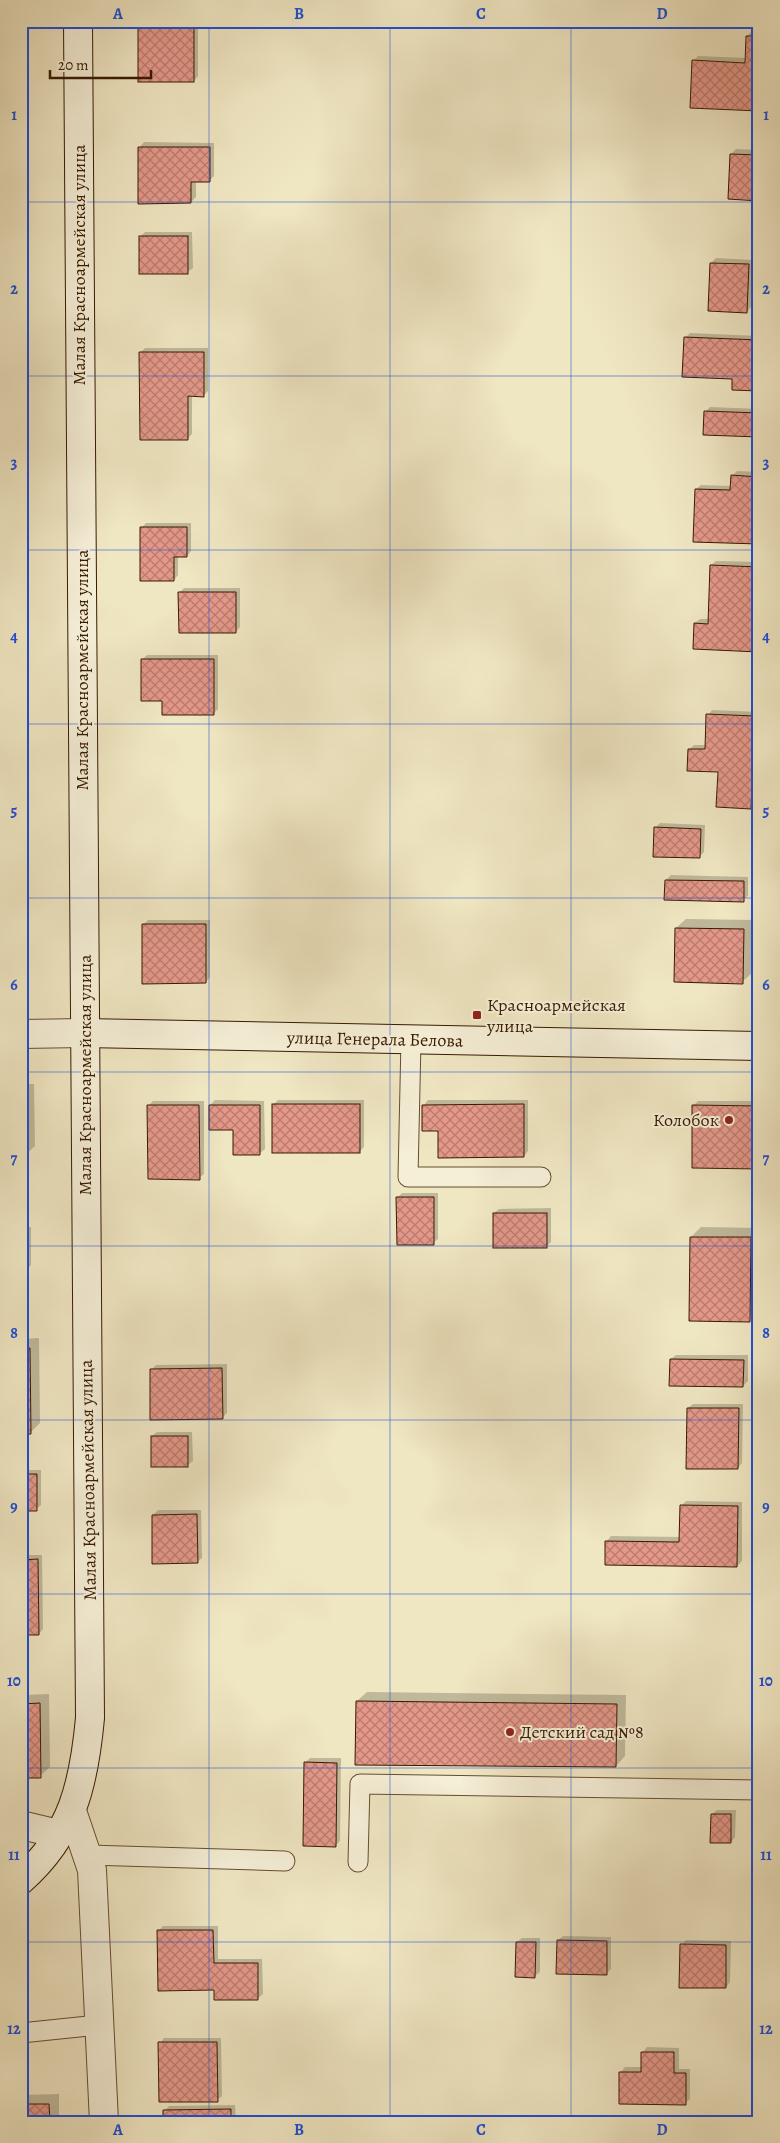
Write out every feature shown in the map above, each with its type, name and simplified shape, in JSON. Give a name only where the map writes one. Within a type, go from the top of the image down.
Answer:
[{"type":"main road","name":"Малая Красноармейская улица","points":[[21,1880],[65,1823],[80,1790],[86,1760],[90,1718],[78,21]]},
{"type":"main road","name":"улица Генерала Белова","points":[[21,1034],[84,1033],[759,1046]]},
{"type":"main road","points":[[21,1825],[65,1823],[88,1855],[92,1870],[104,2122]]},
{"type":"lane","points":[[412,1040],[408,1177],[541,1177]]},
{"type":"lane","points":[[358,1862],[360,1784],[759,1790]]},
{"type":"lane","points":[[88,1855],[285,1861]]},
{"type":"lane","points":[[21,2033],[98,2025]]},
{"type":"building","points":[[138,28],[194,28],[194,82],[138,82]]},
{"type":"building","points":[[746,36],[759,36],[759,111],[690,108],[692,60],[745,63]]},
{"type":"building","points":[[138,147],[210,147],[210,182],[191,182],[191,203],[138,204]]},
{"type":"building","points":[[730,154],[759,155],[759,201],[728,199]]},
{"type":"building","points":[[139,236],[188,236],[188,274],[139,274]]},
{"type":"building","points":[[710,263],[749,264],[747,313],[708,311]]},
{"type":"building","points":[[684,337],[759,340],[759,391],[732,390],[732,379],[682,377]]},
{"type":"building","points":[[139,352],[204,352],[204,397],[188,396],[188,440],[140,440]]},
{"type":"building","points":[[704,411],[759,413],[759,437],[703,435]]},
{"type":"building","points":[[731,475],[759,477],[759,544],[693,542],[695,489],[730,490]]},
{"type":"building","points":[[140,527],[187,527],[187,557],[174,557],[174,581],[140,581]]},
{"type":"building","points":[[710,565],[759,567],[759,652],[693,649],[694,623],[708,624]]},
{"type":"building","points":[[178,592],[236,592],[236,633],[179,633]]},
{"type":"building","points":[[141,659],[214,659],[214,715],[162,715],[162,701],[141,701]]},
{"type":"building","points":[[706,714],[755,716],[751,809],[716,807],[718,772],[687,771],[688,749],[705,749]]},
{"type":"building","points":[[654,827],[701,829],[700,858],[653,857]]},
{"type":"building","points":[[665,880],[744,881],[744,902],[664,900]]},
{"type":"building","points":[[142,924],[206,924],[206,983],[142,984]]},
{"type":"building","points":[[675,928],[744,929],[743,984],[674,982]]},
{"type":"building","points":[[21,1093],[25,1093],[26,1157],[21,1157]]},
{"type":"building","points":[[272,1104],[360,1104],[360,1153],[272,1153]]},
{"type":"building","points":[[524,1104],[524,1157],[438,1158],[438,1131],[422,1131],[422,1105]]},
{"type":"building","points":[[147,1105],[199,1105],[200,1180],[148,1179]]},
{"type":"building","points":[[209,1105],[260,1105],[260,1155],[233,1155],[233,1130],[209,1130]]},
{"type":"building","points":[[692,1105],[759,1106],[759,1169],[692,1168]]},
{"type":"building","points":[[396,1197],[434,1197],[434,1245],[397,1245]]},
{"type":"building","points":[[493,1213],[547,1213],[547,1248],[493,1248]]},
{"type":"building","points":[[27,1231],[27,1271],[21,1271],[21,1232]]},
{"type":"building","points":[[690,1237],[751,1237],[750,1322],[689,1321]]},
{"type":"building","points":[[21,1348],[30,1348],[31,1434],[21,1434]]},
{"type":"building","points":[[670,1359],[744,1360],[743,1387],[669,1386]]},
{"type":"building","points":[[222,1368],[223,1419],[150,1420],[150,1369]]},
{"type":"building","points":[[687,1408],[739,1408],[738,1469],[686,1469]]},
{"type":"building","points":[[151,1436],[188,1436],[188,1467],[151,1467]]},
{"type":"building","points":[[21,1474],[37,1474],[37,1511],[23,1511],[24,1528],[21,1528]]},
{"type":"building","points":[[680,1505],[738,1506],[737,1567],[605,1565],[605,1541],[679,1542]]},
{"type":"building","points":[[197,1514],[198,1563],[152,1564],[152,1515]]},
{"type":"building","points":[[38,1559],[39,1635],[21,1635],[21,1560]]},
{"type":"building","points":[[356,1701],[617,1704],[616,1767],[355,1765]]},
{"type":"building","points":[[40,1703],[41,1778],[21,1778],[21,1704]]},
{"type":"building","points":[[304,1762],[337,1763],[336,1847],[303,1846]]},
{"type":"building","points":[[711,1814],[731,1814],[731,1843],[710,1843]]},
{"type":"building","points":[[157,1930],[213,1930],[214,1963],[258,1963],[258,2000],[214,2000],[214,1990],[158,1991]]},
{"type":"building","points":[[557,1940],[607,1941],[607,1975],[556,1974]]},
{"type":"building","points":[[516,1942],[536,1942],[535,1978],[515,1977]]},
{"type":"building","points":[[680,1944],[726,1945],[726,1988],[679,1988]]},
{"type":"building","points":[[158,2042],[217,2042],[218,2102],[159,2102]]},
{"type":"building","points":[[641,2052],[674,2052],[674,2073],[686,2073],[686,2105],[619,2104],[619,2072],[641,2072]]},
{"type":"building","points":[[21,2104],[49,2104],[50,2122],[21,2122]]},
{"type":"building","points":[[231,2109],[231,2122],[163,2122],[163,2110]]},
{"type":"place","name":"Красноармейская улица","points":[[477,1015]]},
{"type":"place","name":"Колобок","points":[[729,1120]]},
{"type":"place","name":"Детский сад №8","points":[[510,1732]]}]
